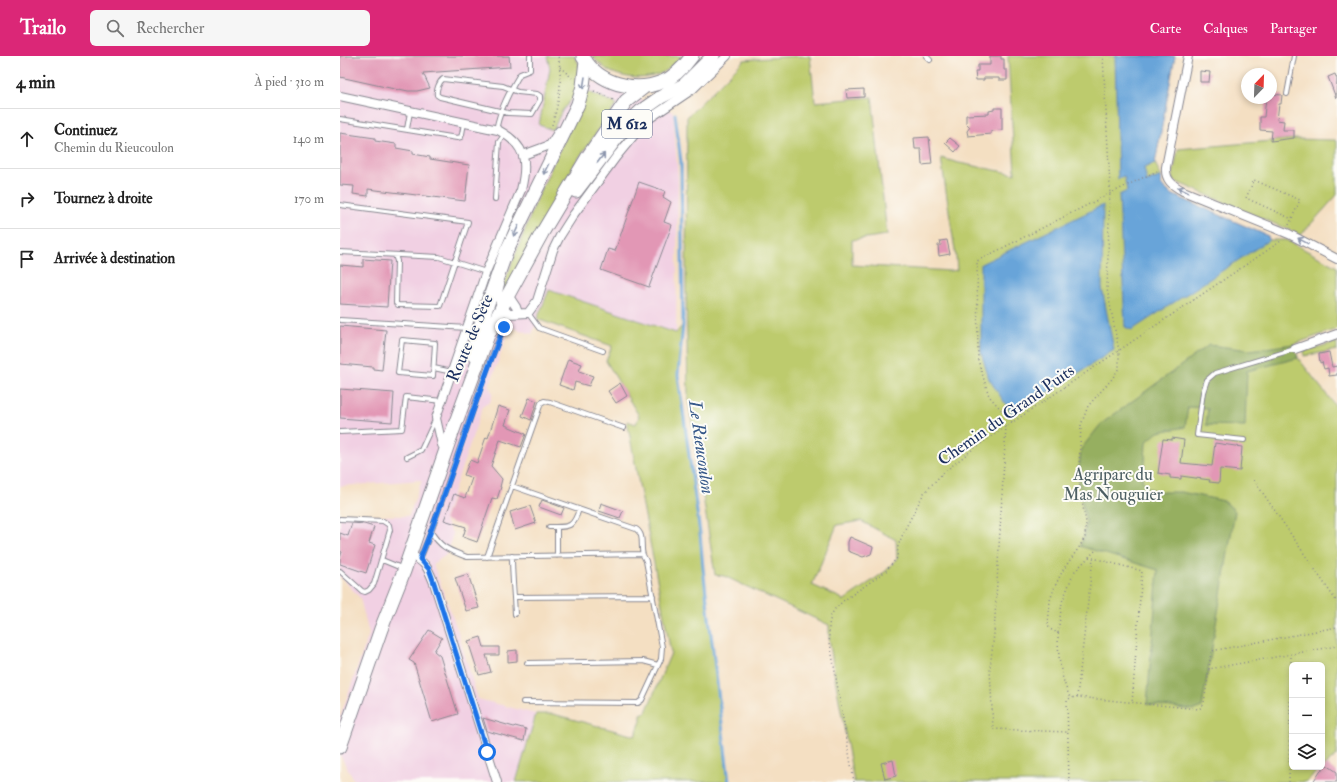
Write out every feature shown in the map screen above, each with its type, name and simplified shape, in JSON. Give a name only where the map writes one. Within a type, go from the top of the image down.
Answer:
[{"type":"main road","points":[[584,58],[592,68],[607,79],[625,86],[644,86],[663,82],[672,77],[680,71],[692,56]]},
{"type":"main road","name":"M 612","points":[[558,207],[568,203],[601,156],[627,124],[656,100],[684,85],[714,56]]},
{"type":"main road","name":"Route de Sète","points":[[381,629],[390,593],[442,445],[491,274],[506,252],[578,104],[584,86],[584,58]]},
{"type":"main road","name":"Route de Sète","points":[[340,747],[344,722],[396,594],[415,557],[483,346],[505,311],[508,295],[587,158],[626,101],[644,86]]},
{"type":"street","points":[[491,274],[500,283],[498,297],[505,311],[524,314],[528,313],[536,301],[553,250],[560,236],[574,214],[616,157],[650,118],[693,89],[727,56]]},
{"type":"street","points":[[1188,56],[1166,167],[1166,174],[1169,182],[1183,191],[1289,234],[1337,259]]},
{"type":"street","points":[[340,96],[496,130],[514,140],[523,155],[525,166],[521,190],[491,274],[467,328],[436,418],[442,445]]},
{"type":"street","points":[[523,155],[550,145],[561,127],[569,121]]},
{"type":"street","points":[[508,295],[518,313]]},
{"type":"street","points":[[1295,349],[1337,334]]},
{"type":"street","points":[[415,557],[429,569],[497,782]]},
{"type":"lane","points":[[496,130],[501,111],[511,89],[520,74],[530,70],[530,56]]},
{"type":"lane","points":[[926,56],[930,60]]},
{"type":"lane","points":[[1287,94],[1294,56]]},
{"type":"lane","points":[[443,79],[486,83],[511,89],[518,92],[537,94],[540,96],[540,100],[532,114],[501,111],[440,97],[437,95],[440,81],[443,79]]},
{"type":"lane","points":[[407,129],[410,112]]},
{"type":"lane","points":[[340,119],[457,138],[461,137],[464,123]]},
{"type":"lane","points":[[495,199],[499,142],[505,134]]},
{"type":"lane","points":[[340,206],[468,222],[456,262],[440,306],[398,305],[396,303],[397,261],[395,255]]},
{"type":"lane","points":[[340,252],[439,256],[491,274]]},
{"type":"lane","points":[[415,557],[431,532],[487,369],[505,311]]},
{"type":"lane","points":[[528,313],[538,328],[603,351]]},
{"type":"lane","points":[[340,320],[467,328]]},
{"type":"lane","points":[[402,340],[435,343],[434,368],[433,376],[398,373],[402,340]]},
{"type":"lane","points":[[1244,440],[1197,435],[1203,392],[1207,380],[1215,373],[1295,349]]},
{"type":"lane","points":[[434,368],[452,372]]},
{"type":"lane","points":[[340,432],[402,429],[406,397],[442,401]]},
{"type":"lane","points":[[487,557],[541,404],[544,401],[624,428]]},
{"type":"lane","points":[[407,457],[421,450],[436,418]]},
{"type":"lane","points":[[512,486],[636,529],[641,534],[642,554],[646,562],[662,647],[661,659],[642,700],[638,703],[523,702]]},
{"type":"lane","points":[[549,527],[568,527],[573,524],[579,509]]},
{"type":"lane","points":[[340,519],[383,521],[389,526],[390,530],[374,584],[369,590],[365,592],[362,591],[340,570]]},
{"type":"lane","points":[[557,527],[557,556]]},
{"type":"lane","points":[[431,532],[438,542],[448,550],[467,557],[642,554]]},
{"type":"lane","points":[[512,556],[514,614]]},
{"type":"lane","points":[[382,560],[399,566]]},
{"type":"lane","points":[[514,597],[653,596]]},
{"type":"lane","points":[[527,663],[643,661],[658,666]]},
{"type":"path","points":[[552,127],[560,87],[560,67],[558,56]]},
{"type":"path","points":[[1058,633],[1050,629],[1048,626],[1050,600],[1063,570],[1080,546],[1084,536],[1086,522],[1080,492],[1078,470],[1081,425],[1088,406],[1112,379],[1119,368],[1119,351],[1107,289],[1109,194],[1103,56]]},
{"type":"path","points":[[560,67],[574,80],[588,89],[618,101],[626,101]]},
{"type":"path","points":[[1013,422],[990,396],[978,360],[977,261],[1147,176]]},
{"type":"path","points":[[1254,180],[1300,200],[1292,219],[1246,198],[1254,180]]},
{"type":"path","name":"Chemin du Grand Puits","points":[[854,782],[829,637],[831,616],[834,610],[843,601],[875,580],[890,567],[897,558],[898,546],[924,493],[943,473],[973,449],[1277,244],[1289,234]]},
{"type":"path","points":[[1006,426],[994,634],[990,668],[993,729],[1067,732]]},
{"type":"path","points":[[1254,480],[1337,602]]},
{"type":"path","points":[[1070,698],[1065,688],[1058,654],[1058,633],[1062,602],[1074,572],[1095,551]]},
{"type":"path","points":[[1089,557],[1142,571],[1132,703]]},
{"type":"path","points":[[1077,697],[1092,558]]},
{"type":"path","points":[[1070,782],[1067,732],[1067,701],[1070,698],[1077,697],[1199,709],[1204,703],[1211,651],[1337,627]]},
{"type":"path","points":[[1209,669],[1337,646]]},
{"type":"path","points":[[1289,782],[1291,654]]},
{"type":"shaded area","points":[[340,56],[553,56],[555,67],[673,112],[678,179],[676,333],[549,290],[532,334],[510,327],[489,387],[493,393],[490,402],[483,406],[444,519],[453,534],[446,555],[433,564],[457,629],[478,699],[536,714],[516,782],[355,782],[340,755],[340,718],[369,634],[360,598],[340,576],[340,515],[409,516],[422,480],[340,486]]},
{"type":"green space","points":[[547,56],[574,56],[579,64],[577,93],[562,111],[553,130],[539,125],[550,69]]},
{"type":"green space","points":[[592,56],[682,56],[667,70],[648,77],[639,78],[619,75],[609,71]]},
{"type":"green space","name":"Agriparc du Mas Nouguier","points":[[810,56],[815,102],[872,97],[887,235],[852,240],[852,265],[951,271],[957,270],[956,257],[941,158],[1015,174],[1008,56],[1175,56],[1155,163],[1161,176],[1161,185],[1171,194],[1268,236],[1269,240],[1287,240],[1337,267],[1337,329],[1294,344],[1298,358],[1337,408],[1337,755],[1325,765],[1325,662],[1289,662],[1289,770],[1319,770],[1305,782],[854,782],[835,678],[829,637],[829,625],[724,576],[715,575],[688,397],[686,287],[687,117],[744,60]],"holes":[[[861,521],[896,540],[897,558],[886,571],[843,601],[841,598],[812,585],[837,525]]]},
{"type":"green space","points":[[587,91],[617,104],[574,165],[505,291],[503,286],[538,196]]},
{"type":"green space","points":[[1295,139],[1337,141],[1337,195],[1301,235],[1172,180],[1178,149]]},
{"type":"green space","points":[[549,290],[676,333],[683,325],[678,375],[704,571],[728,782],[516,782],[536,714],[553,714],[635,736],[641,721],[641,714],[646,712],[671,653],[627,421],[636,424],[639,416],[606,361],[612,346],[537,319]]},
{"type":"green space","points":[[1337,342],[1337,350],[1304,356],[1304,351]]},
{"type":"green space","points":[[1294,344],[1298,358],[1247,371],[1245,426],[1206,425],[1208,408],[1188,407],[1185,427],[1158,432],[1146,442],[1145,466],[1142,480],[1148,488],[1162,492],[1181,492],[1224,501],[1235,511],[1202,707],[1194,710],[1147,704],[1158,570],[1080,546],[1084,537],[1086,522],[1080,492],[1079,470],[1081,449],[1101,424],[1209,345],[1250,350]]},
{"type":"water","points":[[1115,56],[1175,56],[1155,163],[1144,168],[1147,182],[1161,176],[1161,185],[1171,194],[1268,236],[1269,240],[1132,330],[1125,327],[1119,195],[1127,191],[1124,176],[1118,179]]},
{"type":"water","points":[[1103,205],[1102,288],[1114,350],[1013,415],[989,379],[981,352],[981,264]]},
{"type":"building","points":[[340,56],[509,56],[510,67],[423,73],[430,88],[417,91],[408,91],[340,77]]},
{"type":"building","points":[[990,56],[1001,56],[1001,59],[1004,59],[1004,70],[1007,70],[1007,80],[999,80],[999,78],[984,78],[984,80],[976,80],[975,71],[978,71],[978,65],[990,65]]},
{"type":"building","points":[[1200,71],[1210,72],[1209,82],[1200,82]]},
{"type":"building","points":[[1335,74],[1337,79],[1336,98],[1328,77]]},
{"type":"building","points":[[864,89],[864,97],[847,98],[846,90]]},
{"type":"building","points":[[1277,95],[1282,95],[1277,120],[1284,121],[1283,130],[1294,130],[1294,138],[1271,141],[1272,131],[1260,130],[1260,117],[1264,117],[1265,104],[1277,104]]},
{"type":"building","points":[[994,108],[1002,108],[1002,130],[991,131],[991,134],[968,136],[967,131],[970,127],[966,123],[966,115],[989,114],[989,111],[994,110]]},
{"type":"building","points":[[340,133],[375,138],[375,141],[396,144],[396,148],[413,151],[413,154],[430,157],[430,159],[469,165],[465,201],[368,189],[368,196],[353,194],[354,186],[340,185]]},
{"type":"building","points":[[929,137],[932,164],[922,165],[921,149],[915,149],[914,138]]},
{"type":"building","points":[[950,138],[960,146],[955,152],[945,143]]},
{"type":"building","points":[[639,182],[665,191],[663,197],[671,202],[664,222],[672,225],[649,287],[601,270],[608,249],[615,251]]},
{"type":"building","points":[[947,240],[950,254],[939,256],[938,245],[941,245],[940,241]]},
{"type":"building","points":[[363,259],[390,261],[387,307],[340,304],[340,265],[363,267]]},
{"type":"building","points":[[340,326],[386,330],[382,370],[373,369],[373,367],[340,364]]},
{"type":"building","points":[[1329,352],[1332,367],[1337,366],[1337,375],[1329,376],[1328,368],[1324,369],[1322,362],[1320,363],[1319,354]]},
{"type":"building","points":[[568,359],[582,364],[579,371],[593,376],[589,386],[575,382],[573,390],[559,385]]},
{"type":"building","points":[[620,383],[627,396],[616,403],[608,391]]},
{"type":"building","points":[[340,389],[394,393],[392,422],[340,418]]},
{"type":"building","points":[[529,398],[537,401],[531,420],[522,416]]},
{"type":"building","points":[[498,406],[510,410],[505,425],[526,434],[521,447],[500,440],[491,466],[502,479],[501,487],[497,499],[492,498],[477,542],[463,537],[466,527],[444,520],[454,494],[465,498],[472,478],[464,475],[470,460],[477,463],[486,437],[488,438]]},
{"type":"building","points":[[1172,438],[1184,440],[1181,463],[1212,466],[1215,443],[1242,447],[1240,471],[1220,469],[1219,483],[1209,482],[1210,480],[1181,476],[1181,479],[1170,478],[1170,475],[1158,473],[1163,439],[1172,440]]},
{"type":"building","points":[[542,500],[564,508],[561,515],[539,507]]},
{"type":"building","points":[[601,503],[623,511],[620,518],[599,511]]},
{"type":"building","points":[[530,506],[536,523],[515,530],[510,512]]},
{"type":"building","points":[[352,523],[374,527],[369,543],[375,545],[366,573],[340,564],[342,552],[340,551],[340,533],[348,536]]},
{"type":"building","points":[[850,537],[873,547],[871,554],[863,557],[848,551],[848,542]]},
{"type":"building","points":[[468,574],[479,608],[466,611],[455,578]]},
{"type":"building","points":[[429,630],[442,638],[434,651],[440,656],[458,714],[432,722],[414,663],[409,660]]},
{"type":"building","points":[[481,637],[484,647],[499,647],[499,655],[486,655],[491,672],[479,675],[468,641]]},
{"type":"building","points":[[517,650],[517,661],[508,662],[508,651]]},
{"type":"building","points":[[483,718],[526,729],[524,741],[487,731]]},
{"type":"building","points":[[893,760],[896,776],[885,779],[881,763]]},
{"type":"building","points":[[1327,765],[1337,772],[1337,782],[1313,782],[1320,771],[1325,770],[1325,767]]},
{"type":"waterway","name":"Le Rieucoulon","points":[[675,114],[681,162],[683,325],[678,375],[700,533],[729,782]]},
{"type":"route","points":[[487,752],[434,583],[429,569],[420,559],[431,532],[487,369],[504,327]]}]
